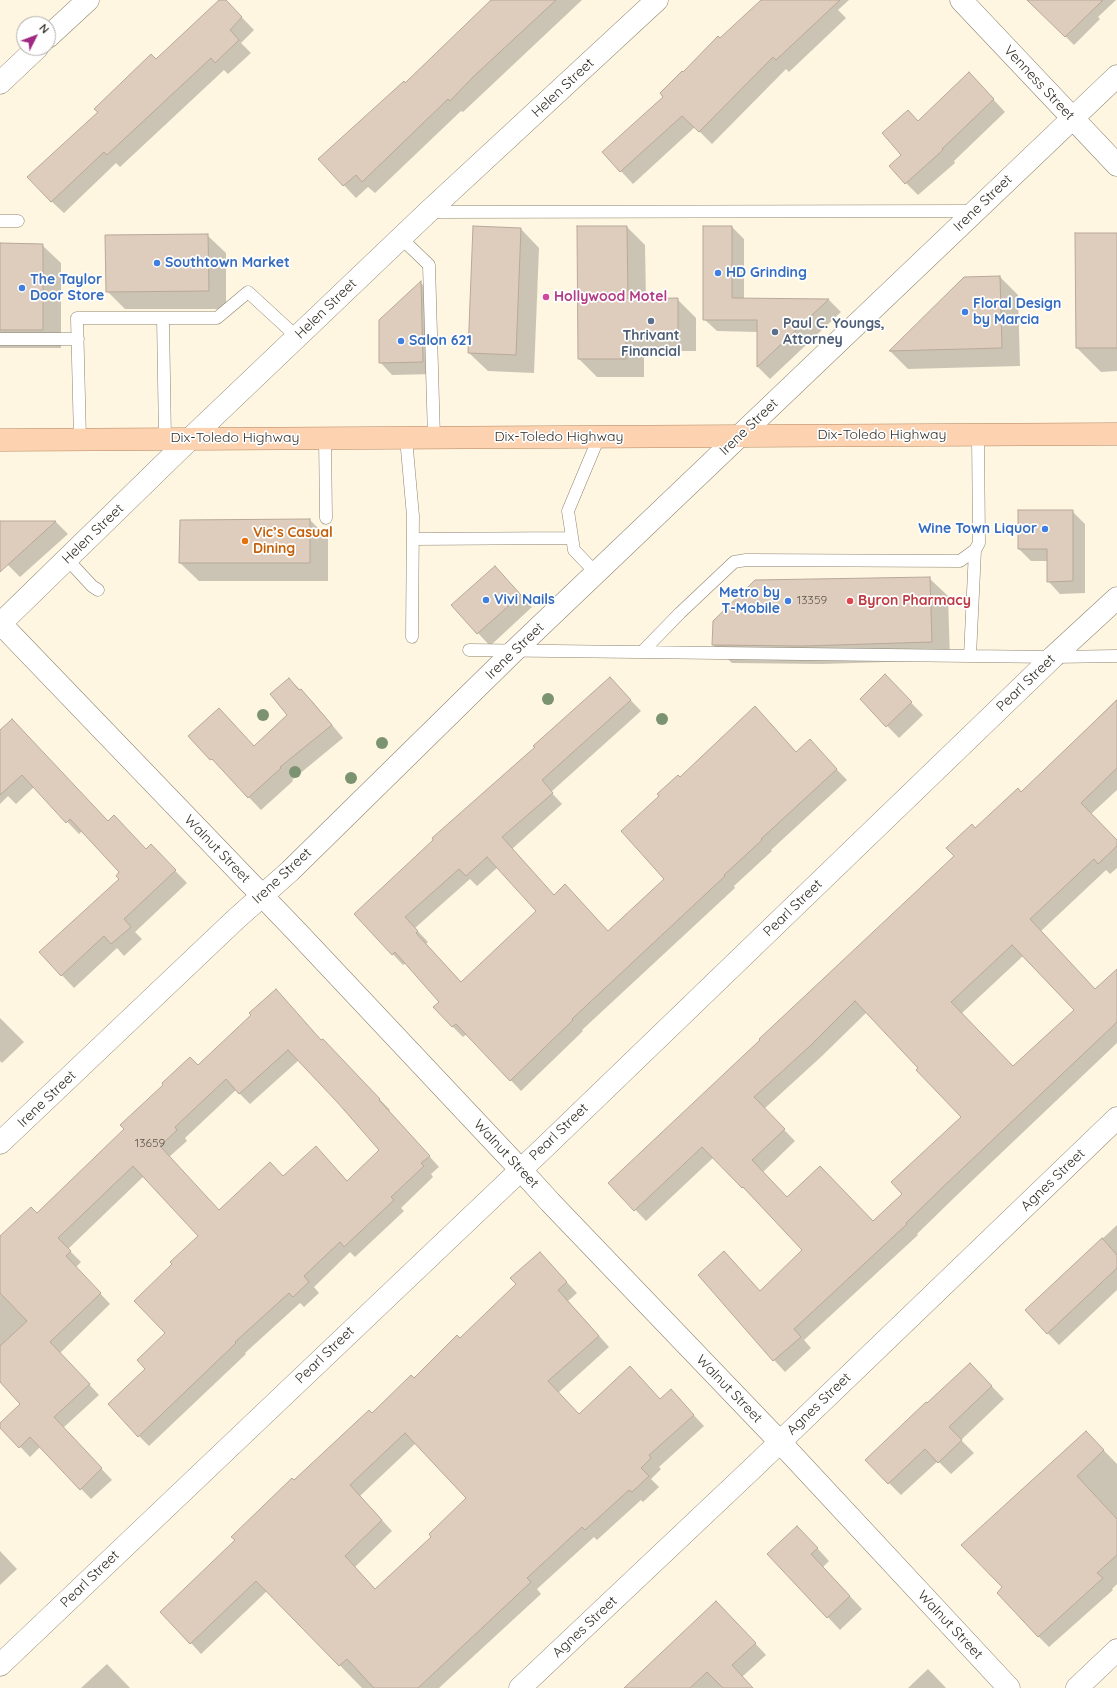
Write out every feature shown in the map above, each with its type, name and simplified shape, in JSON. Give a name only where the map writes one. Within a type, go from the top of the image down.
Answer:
[{"type":"main road","name":"Dix-Toledo Highway","points":[[0,440],[1117,434]]},
{"type":"street","points":[[56,30],[88,0]]},
{"type":"street","name":"Helen Street","points":[[0,623],[428,212],[657,0]]},
{"type":"street","name":"Venness Street","points":[[961,0],[1117,165]]},
{"type":"street","points":[[0,83],[29,56]]},
{"type":"street","name":"Irene Street","points":[[0,1144],[290,870],[514,650],[1117,76]]},
{"type":"street","name":"Pearl Street","points":[[0,1665],[520,1169],[1053,657],[1117,598]]},
{"type":"street","name":"Walnut Street","points":[[0,623],[262,896],[550,1202],[780,1442],[1009,1688]]},
{"type":"street","name":"Agnes Street","points":[[520,1688],[780,1442],[1117,1118]]},
{"type":"street","points":[[1077,1688],[1117,1650]]},
{"type":"lane","points":[[428,212],[975,211]]},
{"type":"lane","points":[[0,221],[18,221]]},
{"type":"lane","points":[[401,238],[429,265],[434,438]]},
{"type":"lane","points":[[80,439],[77,318],[217,318],[248,292],[298,337]]},
{"type":"lane","points":[[163,318],[165,439]]},
{"type":"lane","points":[[0,339],[78,339]]},
{"type":"lane","points":[[642,652],[680,613],[734,562],[746,560],[960,561],[975,550],[979,544],[978,435]]},
{"type":"lane","points":[[596,573],[574,550],[568,511],[599,437]]},
{"type":"lane","points":[[325,438],[326,518]]},
{"type":"lane","points":[[406,438],[413,516],[412,637]]},
{"type":"lane","points":[[413,539],[572,538]]},
{"type":"lane","points":[[970,656],[975,550]]},
{"type":"lane","points":[[67,559],[92,586],[98,590]]},
{"type":"lane","points":[[469,650],[1053,657],[1117,656]]},
{"type":"building","points":[[219,0],[226,0],[242,17],[230,30],[239,40],[215,63],[211,58],[107,155],[104,152],[51,202],[27,177],[98,112],[94,109],[151,54],[156,59]]},
{"type":"building","points":[[491,0],[556,0],[473,77],[450,101],[448,99],[362,182],[356,175],[343,186],[318,159],[404,81],[405,83]]},
{"type":"building","points":[[761,0],[840,0],[776,60],[773,57],[699,132],[682,116],[620,172],[602,152],[663,97],[660,93],[718,36],[720,38]]},
{"type":"building","points":[[1027,0],[1103,0],[1065,37]]},
{"type":"building","points":[[969,72],[994,99],[942,149],[943,150],[905,184],[889,166],[901,155],[882,133],[908,110],[918,121]]},
{"type":"building","points":[[473,226],[521,228],[516,355],[468,353]]},
{"type":"building","points":[[577,226],[627,226],[628,299],[678,298],[678,333],[626,333],[626,359],[578,359]]},
{"type":"building","points":[[703,226],[732,226],[732,298],[829,299],[757,367],[757,320],[703,320]]},
{"type":"building","points":[[1075,233],[1117,233],[1117,348],[1076,348]]},
{"type":"building","name":"Southtown Market","points":[[208,234],[209,291],[106,292],[105,235]]},
{"type":"building","points":[[0,243],[43,244],[43,330],[0,330]]},
{"type":"building","name":"Floral Design by Marcia","points":[[1000,276],[1002,348],[889,351],[964,277]]},
{"type":"building","name":"Salon 621","points":[[421,281],[423,362],[379,363],[379,320]]},
{"type":"building","name":"Wine Town Liquor","points":[[1018,510],[1073,510],[1073,581],[1047,582],[1047,549],[1018,549]]},
{"type":"building","name":"Vic’s Casual Dining","points":[[310,519],[310,563],[179,563],[180,520]]},
{"type":"building","points":[[0,521],[56,521],[0,572]]},
{"type":"building","name":"Vivi Nails","points":[[495,566],[521,595],[477,634],[451,605]]},
{"type":"building","points":[[930,577],[932,642],[803,646],[712,645],[713,621],[755,580]]},
{"type":"building","points":[[885,674],[912,702],[886,727],[860,699]]},
{"type":"building","points":[[610,677],[631,700],[542,780],[553,793],[502,837],[554,895],[565,884],[608,931],[664,879],[621,831],[659,796],[657,794],[678,775],[680,777],[755,706],[796,752],[810,739],[837,769],[761,839],[762,840],[724,875],[725,876],[572,1019],[573,1020],[510,1081],[456,1024],[452,1027],[433,1007],[439,1002],[395,952],[392,955],[354,914],[433,840],[432,838],[535,747],[533,746]],"holes":[[[487,857],[536,911],[461,982],[416,933],[418,931],[405,917],[459,869],[466,876]]]},
{"type":"building","points":[[289,678],[299,690],[301,689],[332,725],[280,767],[281,768],[248,798],[212,759],[210,760],[188,736],[219,708],[254,746],[287,715],[270,694]]},
{"type":"building","points":[[1117,700],[1117,768],[1081,803],[1117,840],[1117,846],[1098,864],[1094,859],[1030,919],[1095,989],[1117,969],[1117,1022],[945,1185],[906,1223],[907,1224],[794,1329],[801,1337],[773,1361],[698,1275],[724,1251],[760,1291],[802,1250],[743,1187],[742,1188],[702,1147],[634,1211],[608,1183],[954,856],[946,848],[972,824],[975,828],[1018,788],[1021,792]],"holes":[[[1012,945],[1074,1010],[1013,1066],[951,1002]],[[855,1001],[918,1068],[916,1070],[961,1117],[891,1182],[902,1194],[873,1221],[820,1166],[787,1197],[752,1160],[785,1129],[754,1097],[811,1045]]]},
{"type":"building","points":[[12,719],[108,821],[114,815],[146,849],[151,844],[176,870],[124,919],[131,927],[111,944],[104,936],[61,976],[39,952],[119,879],[116,876],[119,872],[70,819],[66,823],[22,775],[0,795],[0,730]]},
{"type":"building","points":[[276,989],[321,1040],[323,1039],[380,1099],[379,1100],[430,1156],[421,1163],[424,1166],[391,1197],[394,1200],[344,1247],[340,1242],[304,1276],[309,1282],[293,1297],[289,1293],[235,1342],[236,1343],[138,1437],[108,1404],[145,1369],[137,1360],[165,1333],[134,1301],[172,1264],[170,1262],[198,1236],[133,1166],[58,1238],[71,1251],[66,1256],[101,1293],[50,1342],[90,1384],[54,1417],[102,1468],[80,1490],[30,1437],[19,1448],[0,1428],[0,1423],[20,1404],[0,1382],[0,1346],[27,1321],[0,1293],[0,1236],[31,1207],[37,1213],[124,1129],[120,1125],[163,1085],[162,1083],[190,1057],[198,1065],[251,1015],[249,1013]],"holes":[[[288,1050],[338,1103],[379,1150],[347,1181],[316,1146],[283,1176],[270,1162],[219,1210],[160,1146],[177,1130],[175,1127],[226,1079],[239,1094]]]},
{"type":"building","points":[[1102,1238],[1117,1255],[1117,1268],[1047,1334],[1025,1310]]},
{"type":"building","points":[[540,1252],[567,1282],[558,1290],[599,1336],[548,1381],[579,1414],[630,1366],[660,1399],[671,1389],[694,1415],[649,1455],[651,1458],[641,1468],[649,1476],[632,1492],[629,1490],[585,1530],[582,1527],[527,1578],[531,1582],[418,1688],[374,1688],[347,1659],[339,1666],[256,1581],[190,1644],[160,1612],[235,1540],[231,1537],[292,1478],[294,1480],[369,1410],[372,1413],[411,1375],[414,1378],[457,1335],[460,1338],[516,1284],[510,1278]],"holes":[[[405,1433],[466,1498],[429,1534],[431,1537],[375,1589],[345,1556],[382,1520],[350,1485]]]},
{"type":"building","points":[[970,1363],[992,1386],[949,1427],[962,1440],[938,1463],[925,1449],[888,1484],[865,1460],[926,1402],[927,1403]]},
{"type":"building","points":[[1086,1431],[1104,1450],[1077,1476],[1117,1519],[1117,1555],[1097,1573],[1103,1578],[1038,1637],[997,1593],[1002,1587],[961,1545]]},
{"type":"building","points":[[797,1526],[818,1548],[811,1554],[850,1596],[827,1618],[767,1554]]},
{"type":"building","points":[[716,1601],[756,1643],[732,1665],[753,1688],[723,1688],[707,1672],[690,1688],[624,1688]]},
{"type":"place","name":"Southtown Market","points":[[157,263]]},
{"type":"place","name":"HD Grinding","points":[[718,273]]},
{"type":"place","name":"The Taylor Door Store","points":[[22,288]]},
{"type":"place","name":"Hollywood Motel","points":[[546,297]]},
{"type":"place","name":"Floral Design by Marcia","points":[[965,312]]},
{"type":"place","name":"Thrivant Financial","points":[[651,321]]},
{"type":"place","name":"Paul C. Youngs, Attorney","points":[[775,332]]},
{"type":"place","name":"Salon 621","points":[[401,341]]},
{"type":"place","name":"Wine Town Liquor","points":[[1045,529]]},
{"type":"place","name":"Vic’s Casual Dining","points":[[245,541]]},
{"type":"place","name":"Vivi Nails","points":[[486,600]]},
{"type":"place","name":"Metro by T-Mobile","points":[[788,601]]},
{"type":"place","name":"Byron Pharmacy","points":[[850,601]]}]
